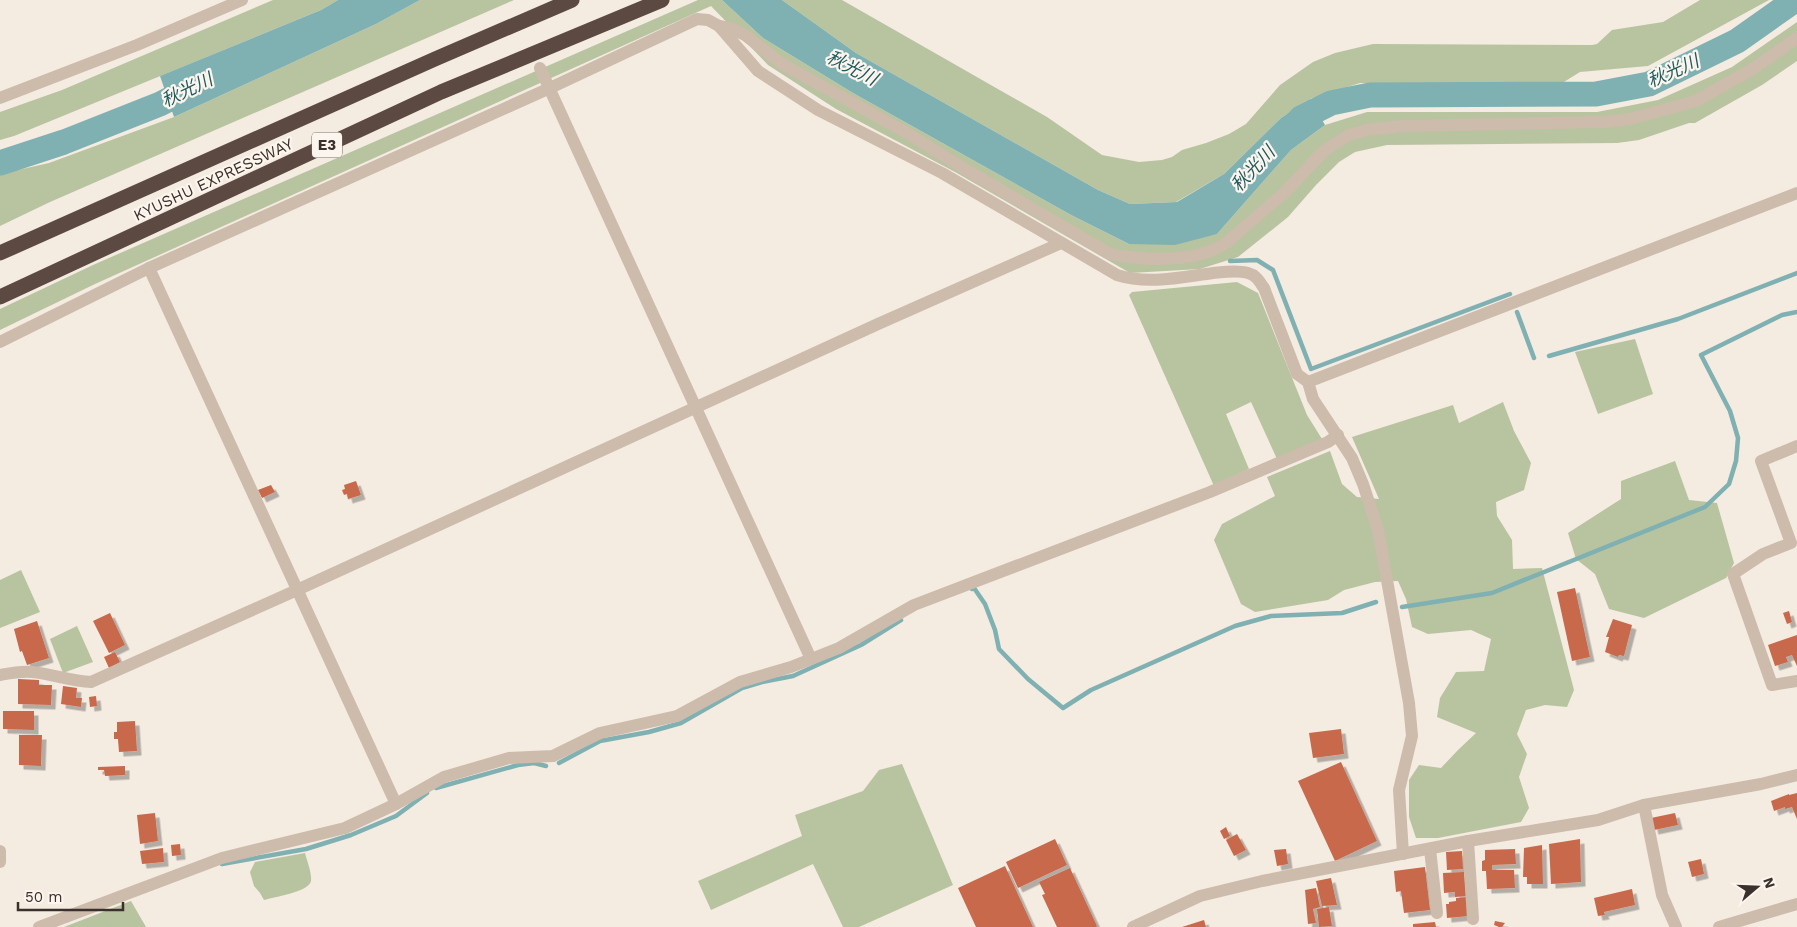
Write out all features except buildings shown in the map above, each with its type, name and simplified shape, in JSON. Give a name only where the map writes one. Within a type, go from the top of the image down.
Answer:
[{"type":"highway","name":"KYUSHU EXPRESSWAY","points":[[0,253],[426,62],[572,0]]},
{"type":"highway","name":"KYUSHU EXPRESSWAY","points":[[0,297],[440,92],[660,1]]},
{"type":"street","points":[[0,98],[137,46],[242,0]]},
{"type":"street","points":[[0,342],[149,268],[550,88],[697,19],[708,20],[745,35],[782,64],[907,134],[1110,254],[1134,259],[1177,258],[1216,250],[1226,244],[1284,193],[1326,150],[1349,134],[1403,126],[1605,122],[1630,119],[1696,100],[1754,68],[1797,38]]},
{"type":"street","points":[[719,26],[758,71],[818,110],[942,173],[1117,275],[1127,278],[1153,280],[1225,272],[1247,272],[1256,276],[1264,288],[1297,374],[1308,382],[1313,399],[1338,435],[1356,466],[1378,530],[1409,703],[1412,736],[1399,790],[1403,854]]},
{"type":"street","points":[[540,68],[810,659]]},
{"type":"street","points":[[1308,382],[1797,193]]},
{"type":"street","points":[[0,675],[32,672],[75,681],[91,682],[298,590],[1061,243]]},
{"type":"street","points":[[149,268],[396,804]]},
{"type":"street","points":[[39,927],[222,858],[345,828],[396,804],[444,777],[509,758],[553,756],[600,733],[677,716],[740,682],[791,668],[839,648],[914,605],[1210,492],[1328,442],[1338,435]]},
{"type":"street","points":[[1797,446],[1761,461],[1791,543],[1763,554],[1733,574],[1772,685],[1797,681]]},
{"type":"street","points":[[1133,927],[1200,896],[1262,881],[1468,840],[1598,820],[1644,804],[1762,784],[1797,775]]},
{"type":"street","points":[[1644,804],[1662,895],[1676,927]]},
{"type":"street","points":[[1468,840],[1473,919]]},
{"type":"street","points":[[1430,849],[1437,913]]},
{"type":"street","points":[[0,851],[0,862]]},
{"type":"street","points":[[1719,927],[1797,904]]},
{"type":"green space","points":[[273,0],[338,0],[321,10],[14,136],[0,140],[0,112],[62,90]]},
{"type":"green space","points":[[420,0],[514,0],[50,202],[0,226],[0,174],[49,163],[174,117],[376,24]]},
{"type":"green space","points":[[698,0],[722,0],[763,38],[853,93],[1073,216],[1129,244],[1217,234],[1291,150],[1325,125],[1367,112],[1597,112],[1658,100],[1732,67],[1797,22],[1797,61],[1762,85],[1695,123],[1689,123],[1639,140],[1617,143],[1387,145],[1355,152],[1339,162],[1288,217],[1238,257],[1200,269],[1130,273],[955,172],[836,109],[768,65],[711,6],[95,284],[0,330],[0,309],[93,265]]},
{"type":"green space","points":[[782,0],[842,0],[1047,117],[1102,155],[1139,162],[1172,157],[1182,150],[1229,134],[1246,124],[1280,85],[1313,62],[1335,53],[1373,44],[1592,45],[1597,44],[1612,30],[1663,22],[1700,0],[1769,0],[1648,66],[1580,72],[1559,85],[1360,83],[1310,99],[1281,118],[1224,174],[1176,202],[1130,204],[1098,190],[856,53]]},
{"type":"green space","points":[[1237,282],[1258,293],[1307,415],[1322,439],[1277,459],[1251,402],[1226,414],[1249,469],[1214,486],[1129,295],[1132,292]]},
{"type":"green space","points":[[1635,339],[1653,394],[1598,414],[1575,352]]},
{"type":"green space","points":[[1503,402],[1514,431],[1531,463],[1524,490],[1496,502],[1497,516],[1512,540],[1513,569],[1542,568],[1574,690],[1567,707],[1545,705],[1526,710],[1517,734],[1527,754],[1519,777],[1529,808],[1521,822],[1438,838],[1416,838],[1409,817],[1409,780],[1419,765],[1441,768],[1476,733],[1437,717],[1440,698],[1456,672],[1484,671],[1491,639],[1471,630],[1428,634],[1412,627],[1406,599],[1398,581],[1375,582],[1344,590],[1328,600],[1255,612],[1241,604],[1214,540],[1222,524],[1275,496],[1267,477],[1330,451],[1342,484],[1357,497],[1379,499],[1352,437],[1453,405],[1459,423]]},
{"type":"green space","points":[[1675,461],[1689,500],[1717,503],[1734,563],[1726,578],[1644,618],[1609,609],[1595,574],[1576,559],[1568,533],[1621,499],[1621,481]]},
{"type":"green space","points":[[21,570],[40,612],[0,628],[0,580]]},
{"type":"green space","points":[[77,626],[93,662],[63,673],[50,639]]},
{"type":"green space","points":[[902,764],[953,885],[859,927],[843,927],[813,864],[711,910],[698,881],[802,836],[795,815],[863,791],[879,770]]},
{"type":"green space","points":[[305,853],[311,874],[309,885],[283,896],[264,900],[254,886],[250,872],[255,862]]},
{"type":"green space","points":[[131,901],[146,927],[64,927]]},
{"type":"water","points":[[338,0],[420,0],[376,24],[174,117],[160,76],[321,10]]},
{"type":"water","points":[[722,0],[782,0],[856,53],[1098,190],[1130,204],[1177,202],[1224,174],[1281,118],[1310,99],[1325,125],[1291,150],[1217,234],[1175,245],[1129,244],[1073,216],[853,93],[763,38]]},
{"type":"waterway","name":"秋光川","points":[[1290,129],[1301,118],[1331,103],[1370,95],[1596,94],[1649,84],[1737,41],[1795,0]]},
{"type":"waterway","name":"秋光川","points":[[0,163],[64,142],[160,104],[199,84]]},
{"type":"waterway","points":[[1230,261],[1257,260],[1273,270],[1311,369],[1510,294]]},
{"type":"waterway","points":[[1549,356],[1678,319],[1797,273]]},
{"type":"waterway","points":[[1517,312],[1534,358]]},
{"type":"waterway","points":[[1402,607],[1492,593],[1705,507],[1729,484],[1736,461],[1738,438],[1730,411],[1701,355],[1782,315],[1797,312]]},
{"type":"waterway","points":[[972,589],[974,588],[985,604],[995,630],[999,649],[1028,679],[1063,708],[1091,690],[1235,626],[1271,616],[1342,613],[1376,602]]},
{"type":"waterway","points":[[559,763],[600,741],[649,732],[681,723],[742,688],[793,676],[861,645],[901,620]]},
{"type":"waterway","points":[[436,788],[518,765],[534,763],[546,766]]},
{"type":"waterway","points":[[222,864],[306,849],[351,835],[396,816],[427,793]]}]
